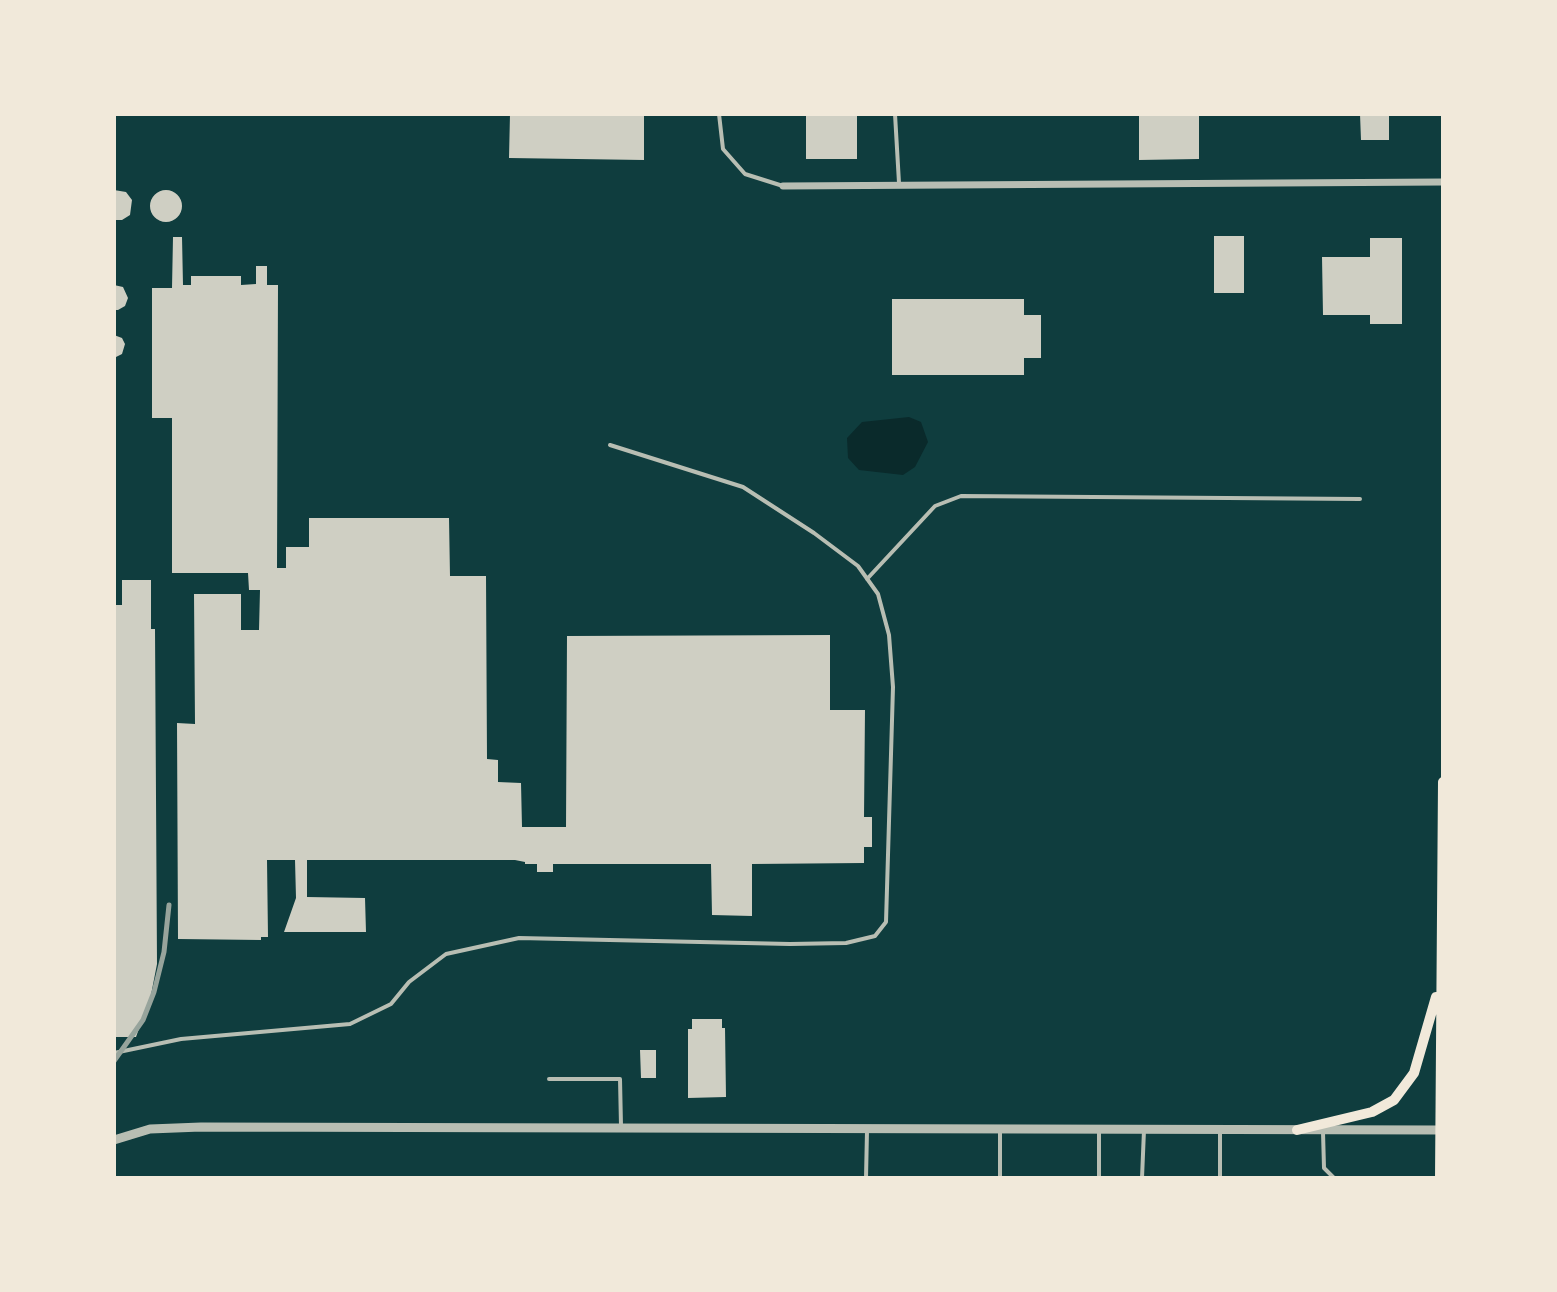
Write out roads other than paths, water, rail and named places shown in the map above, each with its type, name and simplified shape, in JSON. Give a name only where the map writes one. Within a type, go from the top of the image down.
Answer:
[{"type":"main road","points":[[1440,1178],[1443,782]]},
{"type":"main road","points":[[1297,1130],[1361,1115],[1394,1100],[1414,1073],[1440,984]]},
{"type":"street","points":[[783,186],[1443,182]]},
{"type":"street","points":[[114,1140],[130,1133],[168,1127],[1441,1130]]},
{"type":"lane","points":[[719,114],[723,149],[745,174],[783,186]]},
{"type":"lane","points":[[895,114],[899,185]]},
{"type":"lane","points":[[114,1053],[181,1039],[350,1024],[391,1004],[409,982],[446,954],[519,938],[790,944],[846,943],[875,936],[886,922],[893,687],[889,635],[878,594],[858,566],[743,487],[610,445]]},
{"type":"lane","points":[[867,579],[935,506],[961,496],[1360,499]]},
{"type":"lane","points":[[549,1079],[620,1079],[621,1128]]},
{"type":"lane","points":[[866,1178],[867,1129]]},
{"type":"lane","points":[[1000,1129],[1000,1178]]},
{"type":"lane","points":[[1099,1130],[1099,1178]]},
{"type":"lane","points":[[1142,1178],[1144,1130]]},
{"type":"lane","points":[[1220,1130],[1220,1178]]},
{"type":"lane","points":[[1323,1130],[1324,1168],[1334,1178]]},
{"type":"water","points":[[909,417],[921,422],[928,442],[915,467],[903,475],[859,470],[848,458],[847,438],[862,422]]},
{"type":"railway","points":[[114,1061],[143,1020],[154,992],[164,952],[169,905]]}]
